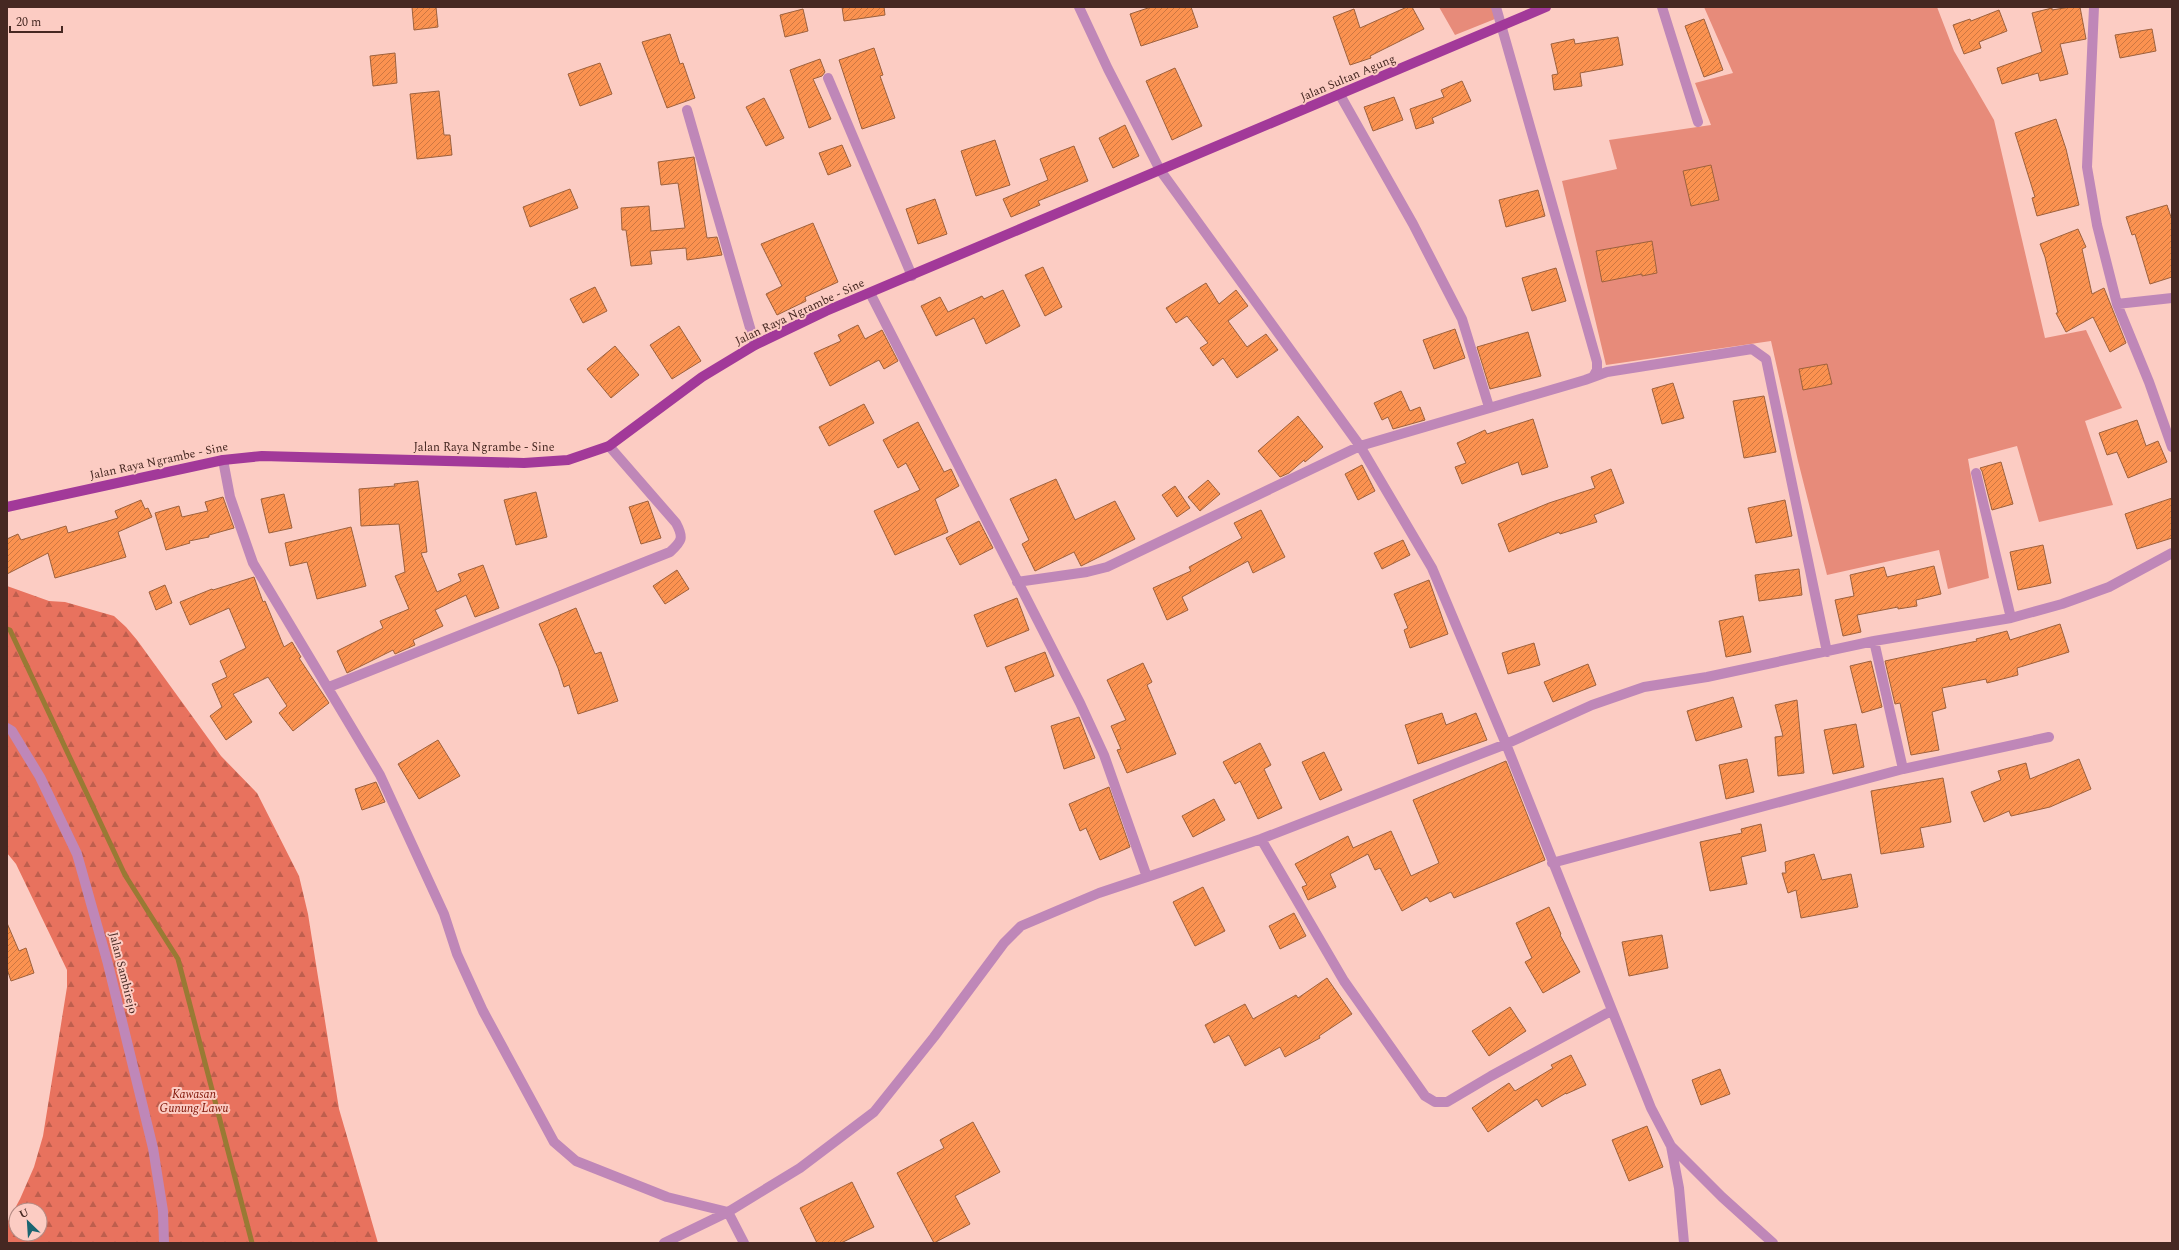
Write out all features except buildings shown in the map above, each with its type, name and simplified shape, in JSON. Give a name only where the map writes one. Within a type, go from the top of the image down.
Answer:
[{"type":"main road","name":"Jalan Sultan Agung","points":[[1160,170],[1503,27],[1546,7]]},
{"type":"main road","name":"Jalan Raya Ngrambe - Sine","points":[[7,507],[223,460],[262,456],[524,463],[568,460],[609,446],[702,377],[756,345],[870,293],[1160,170]]},
{"type":"street","points":[[1079,7],[1108,69],[1160,170],[1360,446],[1432,568],[1506,744],[1552,863],[1651,1108],[1671,1146],[1679,1188],[1684,1243]]},
{"type":"street","points":[[1496,7],[1503,27],[1598,362],[1598,370],[1593,377]]},
{"type":"street","points":[[1662,7],[1698,122]]},
{"type":"street","points":[[2100,7],[2094,7],[2088,167],[2097,225],[2117,304],[2149,382],[2172,447]]},
{"type":"street","points":[[828,78],[912,276]]},
{"type":"street","points":[[1340,95],[1413,224],[1462,319],[1489,407]]},
{"type":"street","points":[[687,110],[756,345]]},
{"type":"street","points":[[870,293],[1017,582],[1080,702],[1104,755],[1147,877]]},
{"type":"street","points":[[2117,304],[2172,298]]},
{"type":"street","points":[[1017,582],[1087,572],[1107,567],[1360,446],[1585,380],[1607,372],[1752,349],[1766,359],[1827,652]]},
{"type":"street","points":[[329,687],[670,552],[680,543],[682,534],[676,523],[609,446]]},
{"type":"street","points":[[223,460],[230,497],[253,563],[329,687],[380,775],[444,914],[457,954],[483,1010],[554,1142],[576,1161],[667,1197],[728,1212],[744,1243]]},
{"type":"street","points":[[1976,473],[2011,618]]},
{"type":"street","points":[[664,1243],[728,1212],[800,1168],[874,1112],[934,1037],[1004,942],[1021,926],[1099,894],[1261,839],[1506,744],[1592,705],[1644,687],[1707,677],[1874,641],[2011,618],[2062,604],[2109,587],[2172,553]]},
{"type":"street","points":[[1874,641],[1903,770]]},
{"type":"street","name":"Jalan Sambirejo","points":[[7,728],[12,730],[40,777],[77,854],[108,964],[153,1148],[163,1211],[164,1243]]},
{"type":"street","points":[[1552,863],[1903,770],[2049,737]]},
{"type":"street","points":[[1261,839],[1344,982],[1425,1096],[1435,1102],[1447,1102],[1491,1076],[1611,1011]]},
{"type":"street","points":[[1671,1146],[1722,1197],[1773,1243]]},
{"type":"shaded area","points":[[1439,7],[1492,7],[1495,19],[1455,35]]},
{"type":"shaded area","points":[[1704,7],[1937,7],[1954,51],[1994,120],[2045,338],[2086,330],[2122,408],[2085,421],[2113,505],[2039,522],[2017,446],[1968,459],[1989,578],[1948,589],[1939,550],[1827,575],[1798,461],[1771,341],[1606,365],[1562,181],[1617,169],[1609,140],[1711,125],[1695,83],[1733,73]]},
{"type":"green space","name":"Kawasan Gunung Lawu","points":[[7,586],[49,601],[65,602],[114,616],[137,640],[221,756],[257,793],[299,876],[308,914],[339,1109],[378,1243],[7,1243],[8,1221],[8,1242],[48,1242],[48,1202],[18,1202],[34,1167],[43,1136],[67,987],[67,970],[16,864],[7,853]]},
{"type":"waterway","points":[[7,629],[10,630],[125,875],[178,959],[252,1243]]}]
